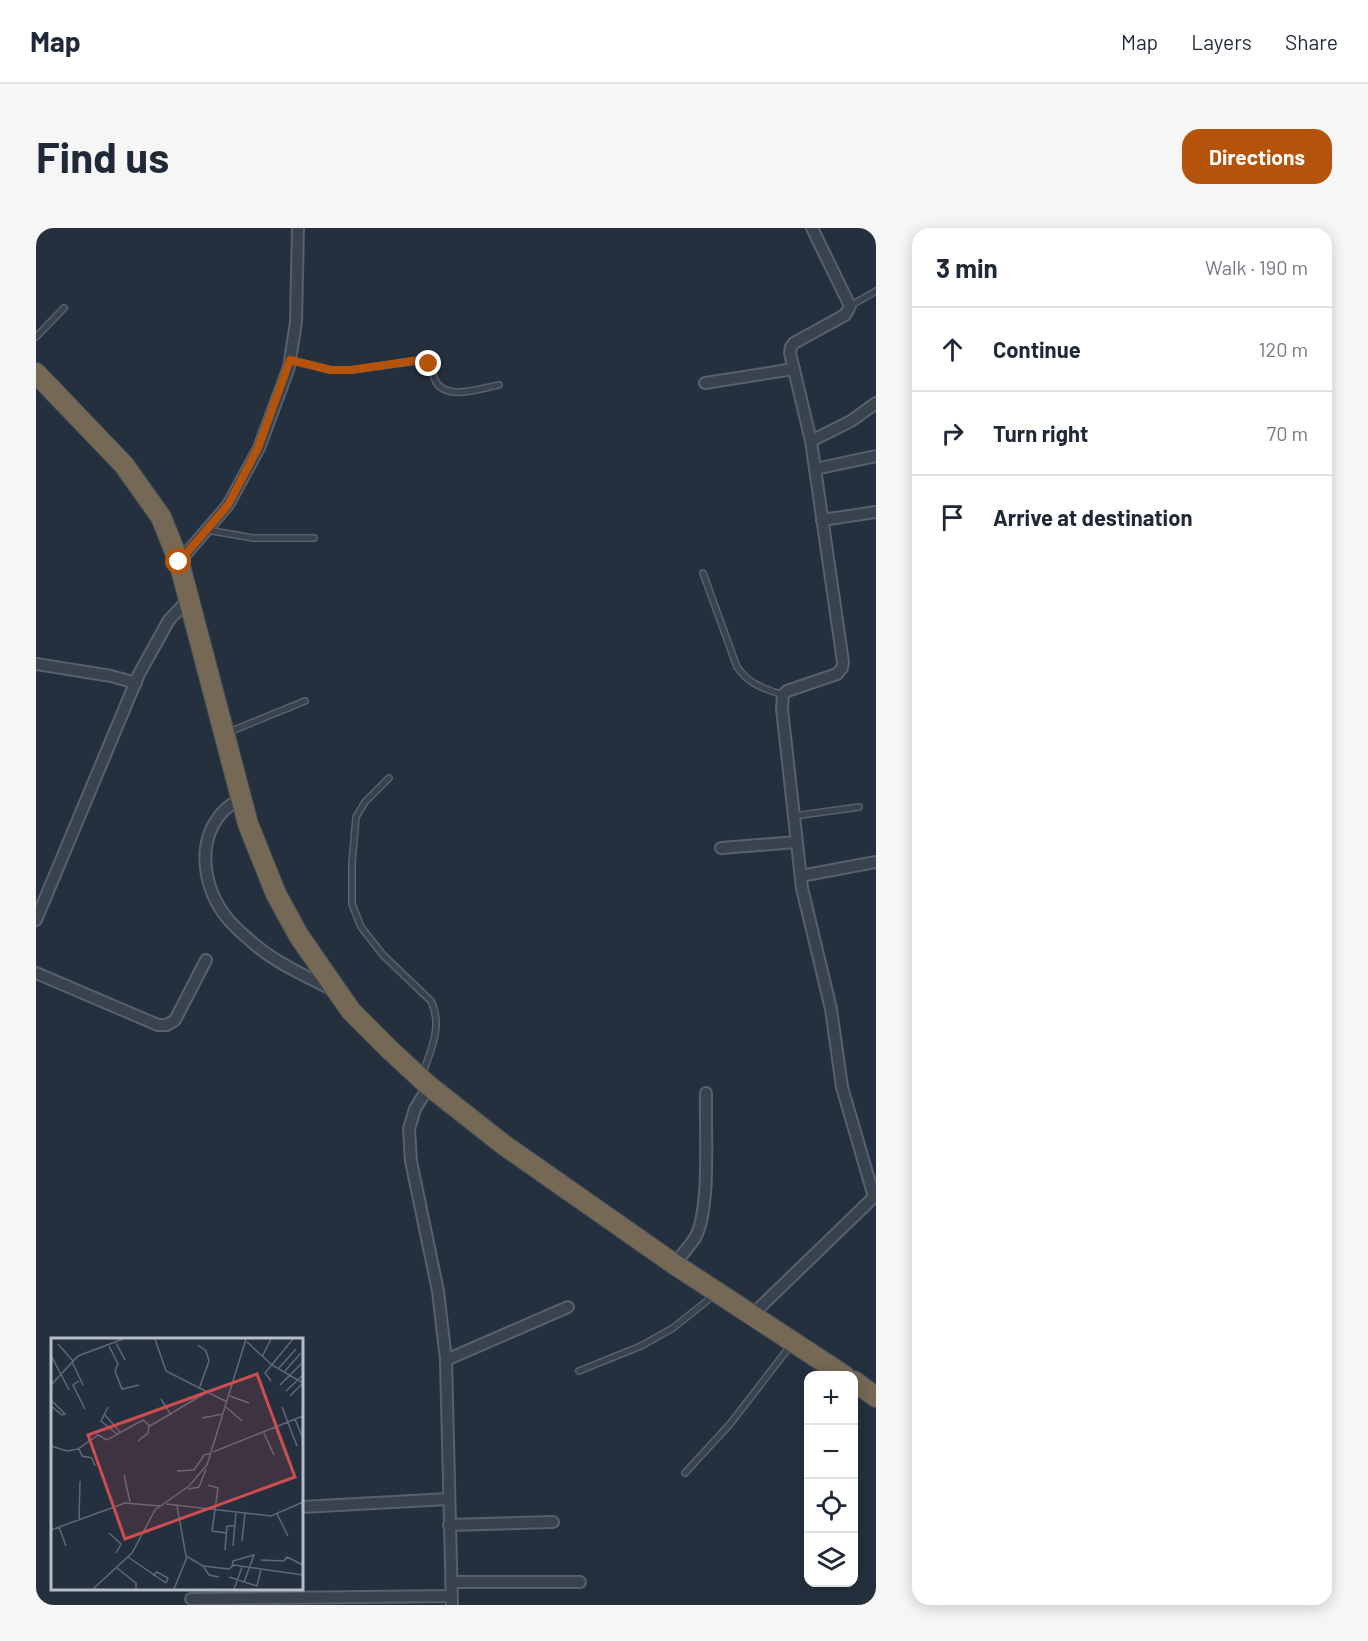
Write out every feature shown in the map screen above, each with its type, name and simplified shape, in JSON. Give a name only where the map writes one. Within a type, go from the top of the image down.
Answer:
[{"type":"highway","points":[[36,373],[124,465],[161,517],[179,562],[248,824],[276,894],[298,936],[338,993],[367,1027],[425,1083],[504,1145],[674,1264],[838,1371]]},
{"type":"highway","points":[[858,1384],[876,1397]]},
{"type":"street","points":[[179,562],[228,505],[258,448],[290,360],[296,322],[298,228]]},
{"type":"street","points":[[751,1316],[875,1196],[842,1087],[831,1009],[801,876],[782,709],[783,695],[787,691],[837,675],[843,662],[811,441],[790,353],[795,343],[845,315],[850,306],[812,228]]},
{"type":"street","points":[[705,383],[794,369]]},
{"type":"street","points":[[811,441],[851,421],[876,403]]},
{"type":"street","points":[[815,468],[876,456]]},
{"type":"street","points":[[822,520],[876,512]]},
{"type":"street","points":[[36,920],[136,683],[169,620],[189,599]]},
{"type":"street","points":[[36,664],[111,676],[136,683]]},
{"type":"street","points":[[241,797],[221,814],[208,837],[205,869],[213,896],[227,918],[255,944],[338,993]]},
{"type":"street","points":[[721,848],[797,842]]},
{"type":"street","points":[[801,876],[876,862]]},
{"type":"street","points":[[36,973],[159,1025],[167,1025],[175,1020],[206,960]]},
{"type":"street","points":[[191,1599],[275,1593],[452,1601],[446,1360],[438,1290],[411,1161],[409,1129],[425,1083]]},
{"type":"street","points":[[674,1264],[695,1238],[702,1219],[705,1197],[706,1093]]},
{"type":"street","points":[[446,1360],[568,1307]]},
{"type":"street","points":[[303,1508],[448,1499]]},
{"type":"street","points":[[449,1525],[553,1522]]},
{"type":"street","points":[[451,1582],[580,1582]]},
{"type":"lane","points":[[850,306],[876,291]]},
{"type":"lane","points":[[36,337],[64,308]]},
{"type":"lane","points":[[290,360],[331,370],[351,370],[423,360],[429,364],[436,383],[442,390],[454,392],[499,385]]},
{"type":"lane","points":[[207,530],[253,538],[314,538]]},
{"type":"lane","points":[[704,573],[737,667],[745,678],[756,685],[783,695]]},
{"type":"lane","points":[[224,734],[305,701]]},
{"type":"lane","points":[[389,778],[365,802],[356,817],[352,863],[352,904],[361,927],[383,955],[431,1001],[436,1011],[437,1031],[425,1083]]},
{"type":"lane","points":[[794,816],[859,807]]},
{"type":"lane","points":[[579,1371],[641,1346],[673,1328],[717,1293]]},
{"type":"lane","points":[[685,1473],[730,1424],[794,1341]]},
{"type":"route","points":[[179,562],[228,505],[258,448],[290,360],[331,370],[351,370],[419,360],[429,364]]}]
